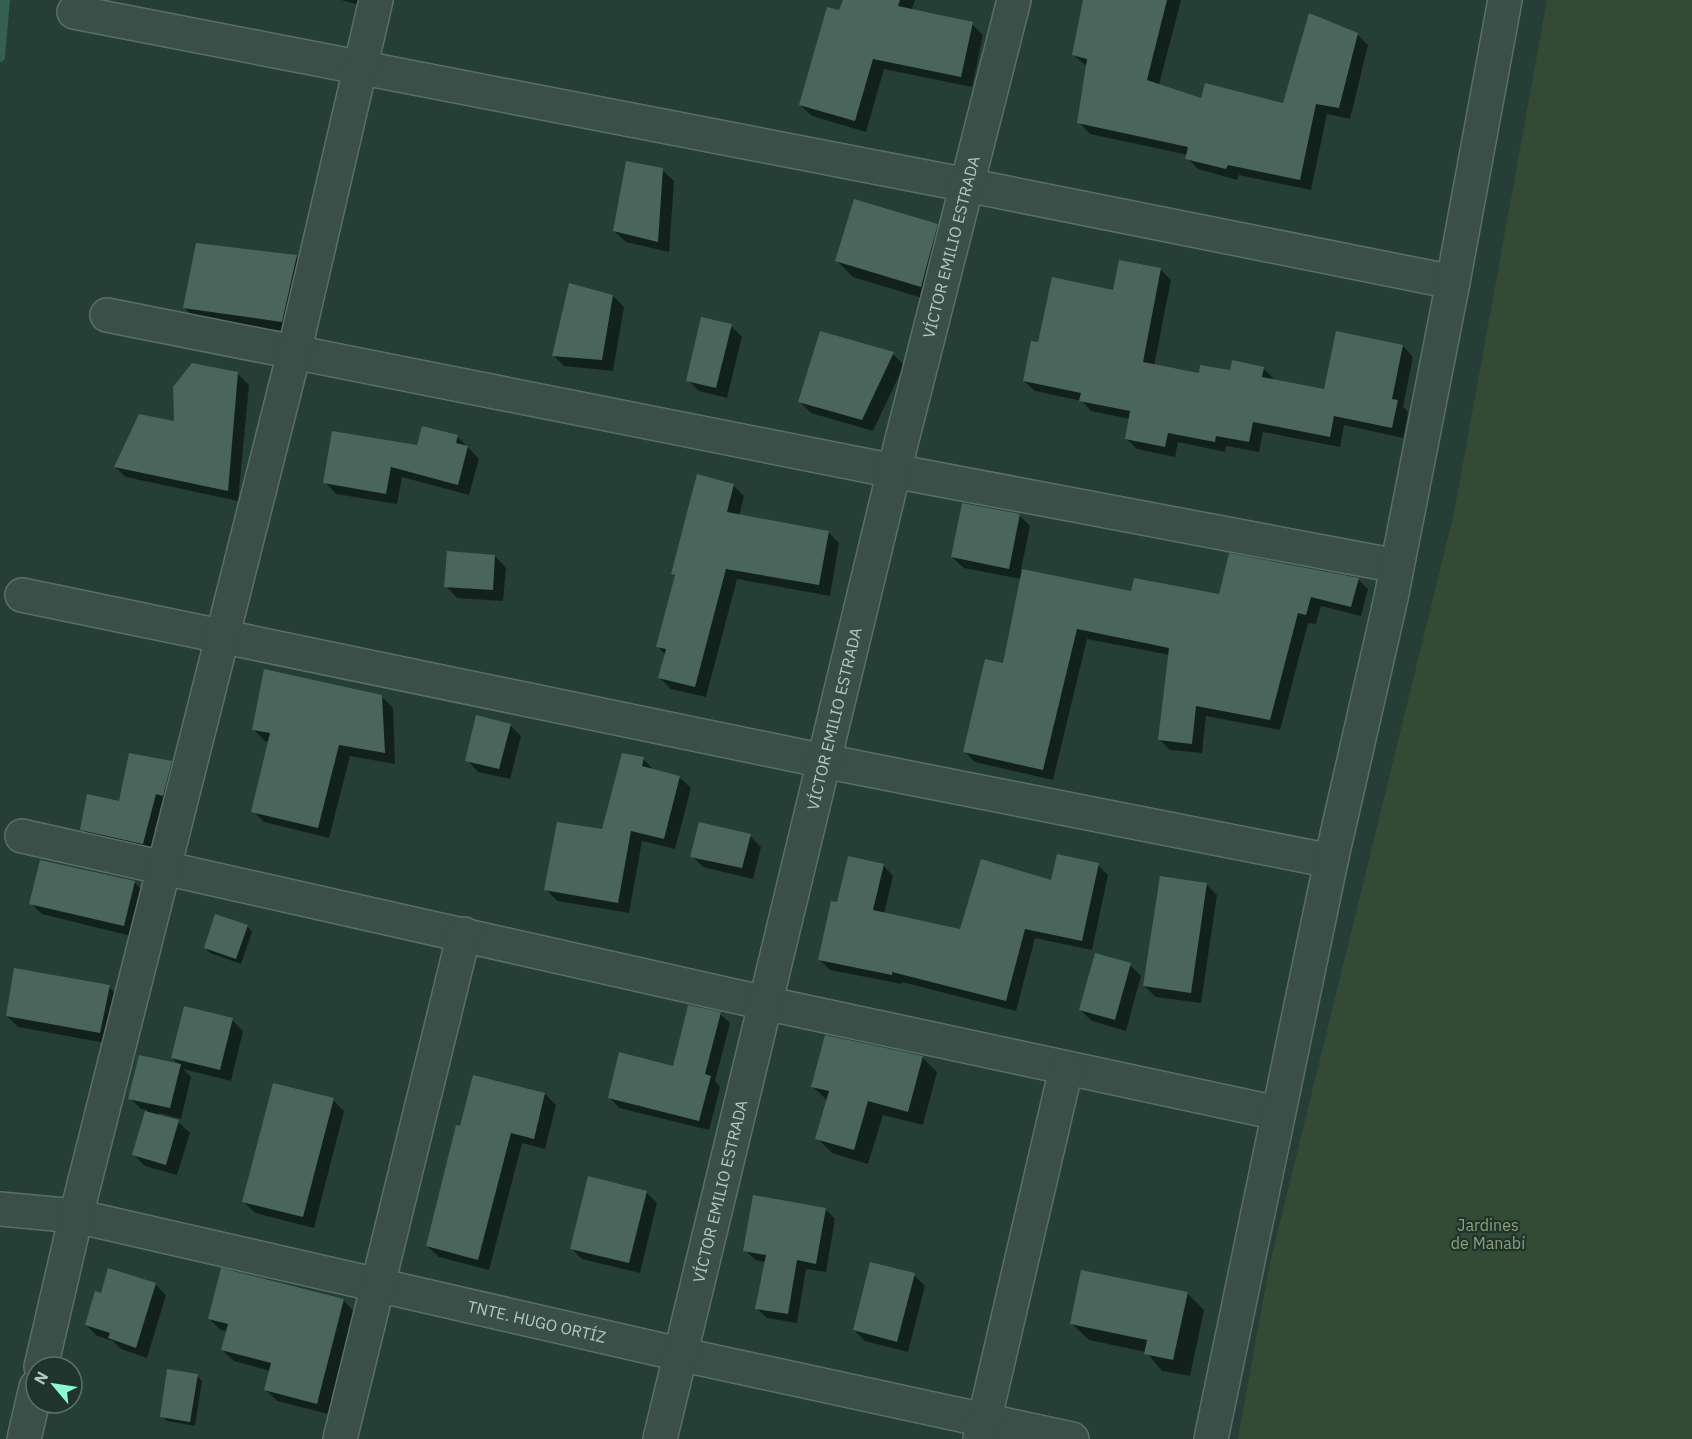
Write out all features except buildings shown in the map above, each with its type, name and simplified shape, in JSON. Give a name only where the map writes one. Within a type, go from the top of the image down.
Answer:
[{"type":"street","points":[[43,1355],[62,1215],[164,868],[294,353],[376,0]]},
{"type":"street","name":"VÍCTOR EMILIO ESTRADA","points":[[660,1439],[894,471],[1014,0]]},
{"type":"street","points":[[1210,1439],[1277,1113],[1397,566],[1505,0]]},
{"type":"street","points":[[74,12],[967,185],[1453,282]]},
{"type":"street","points":[[107,315],[894,471],[1397,566]]},
{"type":"street","points":[[22,596],[1331,861]]},
{"type":"street","points":[[22,836],[1066,1070],[1277,1113]]},
{"type":"street","points":[[340,1439],[464,934]]},
{"type":"street","points":[[982,1430],[1066,1070]]},
{"type":"street","name":"TNTE. HUGO ORTÍZ","points":[[0,1209],[62,1215],[378,1284],[680,1354],[982,1430],[1072,1439]]},
{"type":"street","points":[[24,1439],[29,1415]]},
{"type":"green space","name":"Jardines de Manabí","points":[[1547,0],[1692,0],[1692,1439],[1238,1439],[1270,1263],[1454,513]]},
{"type":"waterway","points":[[0,57],[5,0]]}]
